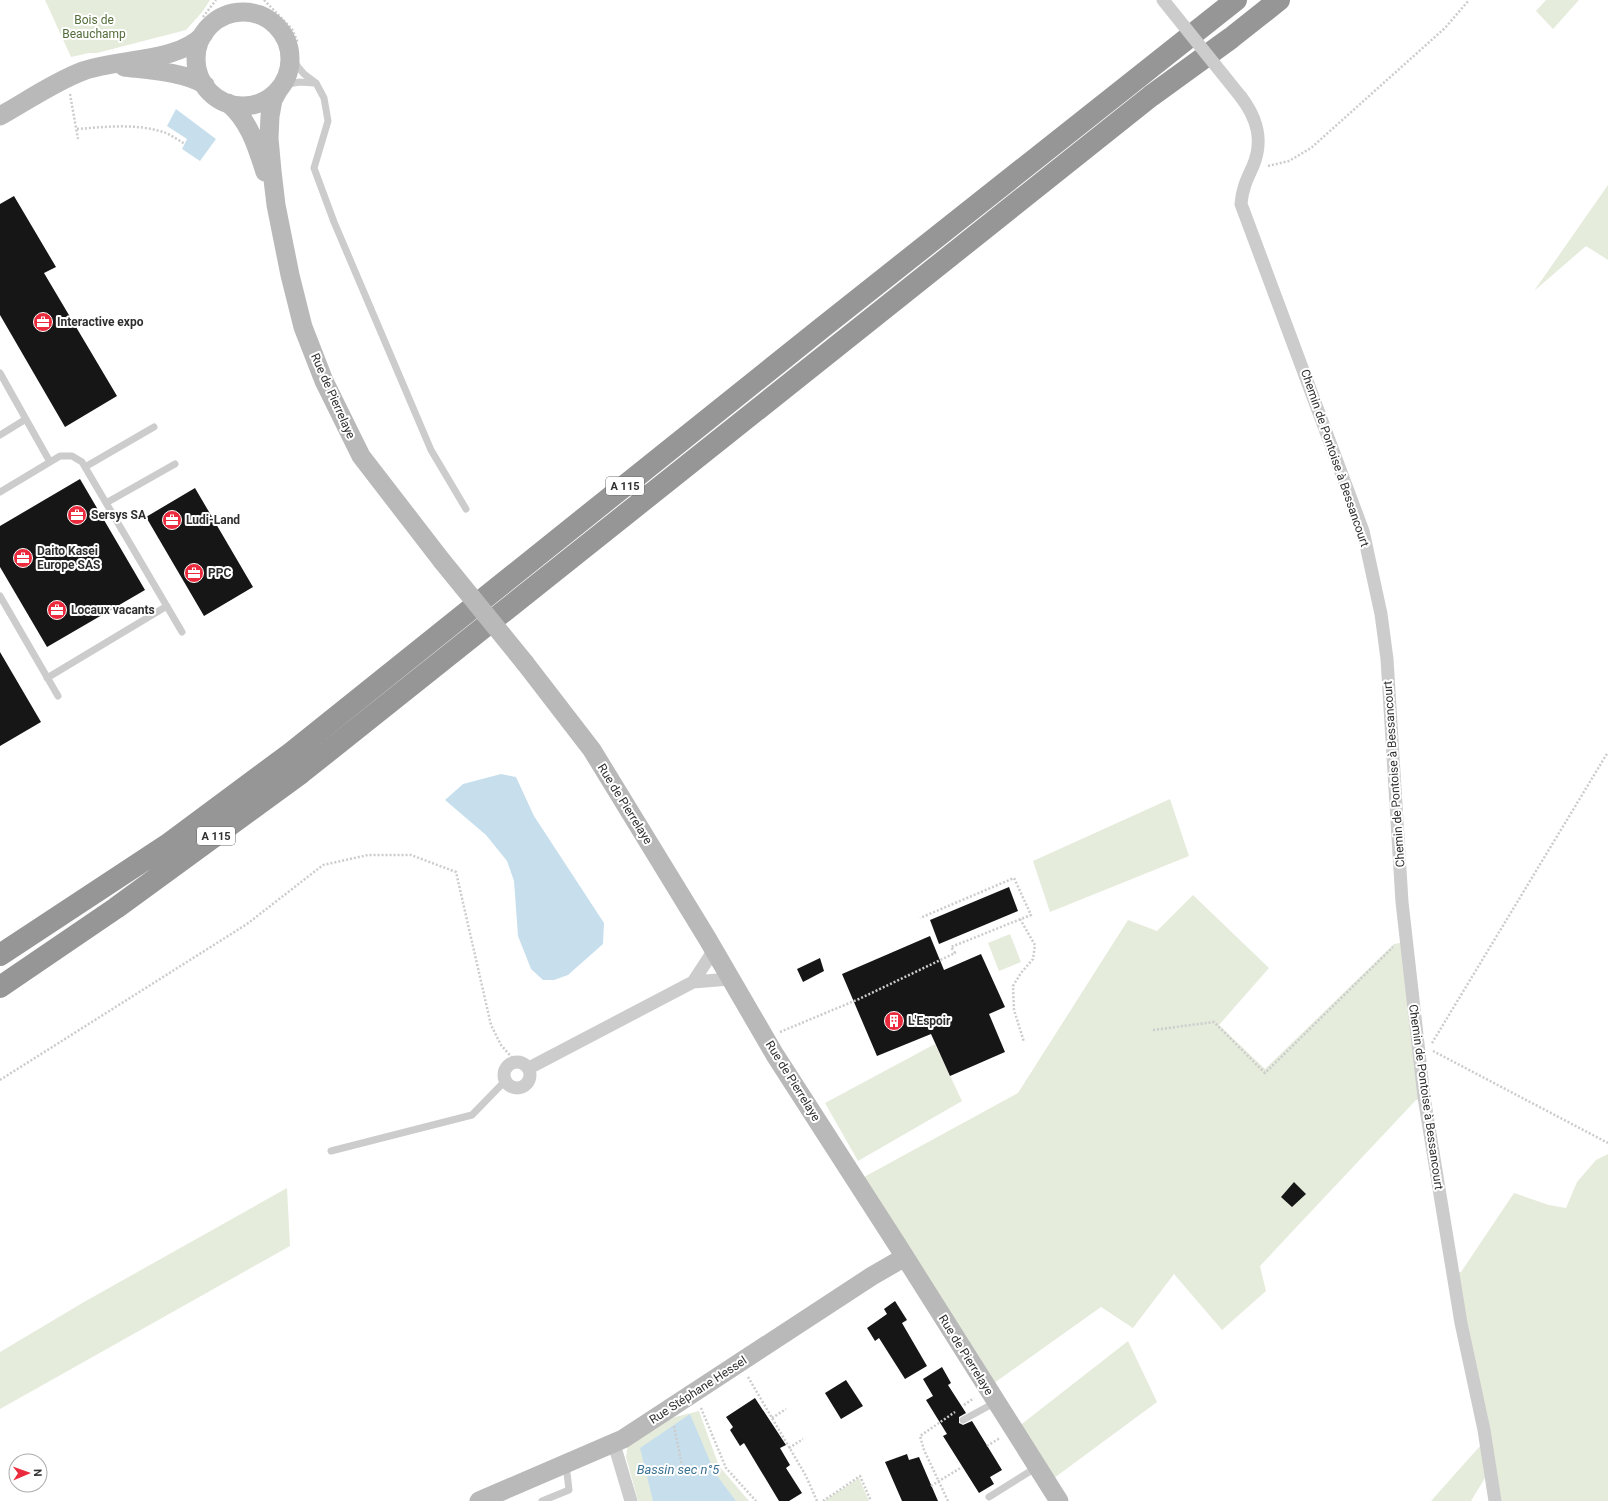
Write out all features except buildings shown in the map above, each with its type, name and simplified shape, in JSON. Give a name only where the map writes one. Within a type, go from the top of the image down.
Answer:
[{"type":"highway","name":"A 115","points":[[0,955],[167,845],[291,752],[1236,0]]},
{"type":"highway","name":"A 115","points":[[0,987],[116,908],[302,773],[1144,101],[1231,38],[1279,0]]},
{"type":"main road","points":[[218,20],[227,0]]},
{"type":"main road","points":[[204,34],[199,46],[197,60],[198,69],[205,85],[215,96],[228,103],[243,106],[259,103],[273,96],[280,88],[290,66],[289,51],[282,33],[267,18],[254,0]]},
{"type":"main road","points":[[0,116],[67,78],[94,68],[180,50],[198,41],[218,20],[233,13],[244,12],[267,18]]},
{"type":"main road","points":[[113,65],[182,76],[205,85]]},
{"type":"main road","name":"Rue de Pierrelaye","points":[[280,88],[271,108],[269,138],[276,205],[290,275],[303,327],[324,380],[361,456],[592,750],[714,950],[765,1038],[905,1256],[1059,1501]]},
{"type":"main road","name":"Rue de Pierrelaye","points":[[228,103],[241,116],[249,129],[259,153],[276,205]]},
{"type":"main road","name":"Rue Stéphane Hessel","points":[[479,1501],[614,1444],[905,1256]]},
{"type":"street","name":"Chemin de Pontoise à Bessancourt","points":[[1163,0],[1251,110],[1256,123],[1258,138],[1257,151],[1242,192],[1241,204],[1363,532],[1378,600],[1387,659],[1405,935],[1424,1098],[1461,1323],[1484,1430],[1495,1501]]},
{"type":"street","points":[[693,982],[714,950]]},
{"type":"street","points":[[529,1068],[693,982],[730,978]]},
{"type":"street","points":[[515,1061],[520,1062],[529,1068],[530,1079],[527,1084],[516,1087],[511,1086],[506,1080],[505,1072],[508,1065],[515,1061]]},
{"type":"street","points":[[614,1444],[631,1501]]},
{"type":"lane","points":[[289,51],[292,58],[304,74],[316,83],[324,98],[328,121],[314,168],[334,222],[431,450],[466,509]]},
{"type":"lane","points":[[280,88],[306,81],[316,83]]},
{"type":"lane","points":[[0,373],[50,462]]},
{"type":"lane","points":[[0,435],[26,419]]},
{"type":"lane","points":[[85,467],[154,427]]},
{"type":"lane","points":[[0,492],[60,456],[72,456],[82,462],[182,632]]},
{"type":"lane","points":[[106,503],[175,464]]},
{"type":"lane","points":[[0,596],[58,696]]},
{"type":"lane","points":[[47,678],[167,606]]},
{"type":"lane","points":[[332,1151],[472,1115],[506,1080]]},
{"type":"lane","points":[[962,1420],[992,1395]]},
{"type":"lane","points":[[542,1501],[569,1490],[566,1464]]},
{"type":"lane","points":[[989,1497],[1037,1466]]},
{"type":"path","points":[[1253,165],[1271,166],[1289,161],[1311,148],[1445,28],[1469,0]]},
{"type":"path","points":[[67,78],[78,139]]},
{"type":"path","points":[[76,129],[115,126],[148,129],[164,132],[185,144]]},
{"type":"path","points":[[1608,752],[1429,1049],[1608,1143]]},
{"type":"path","points":[[0,1080],[247,924],[323,865],[368,855],[411,855],[456,872],[491,1026],[501,1045],[515,1061]]},
{"type":"path","points":[[765,1038],[860,999],[955,953],[952,947],[1031,915],[1014,878],[920,918]]},
{"type":"path","points":[[1020,919],[1035,945],[1033,959],[1021,973],[1013,986],[1014,1010],[1024,1042]]},
{"type":"path","points":[[1153,1030],[1214,1022],[1265,1073],[1405,935]]},
{"type":"path","points":[[740,1363],[806,1476],[817,1501]]},
{"type":"path","points":[[963,1406],[992,1395]]},
{"type":"path","points":[[700,1406],[726,1468],[756,1501]]},
{"type":"path","points":[[772,1418],[786,1409]]},
{"type":"path","points":[[948,1501],[924,1450],[920,1436],[957,1410]]},
{"type":"path","points":[[673,1422],[683,1471]]},
{"type":"path","points":[[789,1448],[803,1439]]},
{"type":"path","points":[[931,1486],[962,1467]]},
{"type":"path","points":[[823,1501],[860,1476],[871,1501]]},
{"type":"green space","name":"Bois de Beauchamp","points":[[45,0],[210,0],[203,11],[186,30],[97,53],[89,53],[71,57]]},
{"type":"green space","points":[[1546,0],[1579,0],[1553,29],[1536,11]]},
{"type":"green space","points":[[1608,185],[1608,260],[1586,246],[1534,291]]},
{"type":"green space","points":[[1170,799],[1189,856],[1050,912],[1033,861]]},
{"type":"green space","points":[[1193,895],[1269,968],[1219,1025],[1265,1069],[1394,944],[1411,941],[1430,1097],[1416,1100],[1260,1266],[1266,1291],[1222,1330],[1174,1274],[1133,1328],[1101,1307],[987,1388],[864,1177],[1018,1093],[1128,920],[1157,931]]},
{"type":"green space","points":[[1010,934],[1021,962],[999,971],[988,943]]},
{"type":"green space","points":[[935,1044],[962,1101],[858,1161],[825,1103]]},
{"type":"green space","points":[[1608,1154],[1608,1501],[1499,1501],[1494,1463],[1471,1501],[1431,1501],[1488,1437],[1456,1271],[1461,1272],[1514,1193],[1549,1205],[1566,1208],[1577,1182],[1596,1160]]},
{"type":"green space","points":[[287,1188],[290,1246],[0,1409],[0,1352],[84,1302]]},
{"type":"green space","points":[[1128,1341],[1157,1402],[1050,1481],[1014,1430]]},
{"type":"green space","name":"Bassin sec n°5","points":[[699,1411],[719,1466],[749,1501],[638,1501],[626,1457],[628,1444],[655,1422]]},
{"type":"green space","points":[[859,1478],[869,1501],[824,1501]]},
{"type":"water","points":[[176,109],[216,139],[200,161],[182,149],[187,139],[167,126]]},
{"type":"water","points":[[501,774],[516,777],[534,816],[604,923],[603,944],[568,975],[554,980],[543,980],[531,969],[518,936],[514,881],[507,861],[486,835],[445,800],[463,784]]},
{"type":"water","name":"Bassin sec n°5","points":[[690,1414],[715,1473],[736,1501],[653,1501],[640,1448]]},
{"type":"place","name":"Interactive expo","points":[[43,322]]},
{"type":"place","name":"Sersys SA","points":[[77,515]]},
{"type":"place","name":"Ludi-Land","points":[[172,520]]},
{"type":"place","name":"Daito Kasei Europe SAS","points":[[23,558]]},
{"type":"place","name":"PPC","points":[[194,573]]},
{"type":"place","name":"Locaux vacants","points":[[57,610]]},
{"type":"place","name":"L'Espoir","points":[[894,1021]]}]
